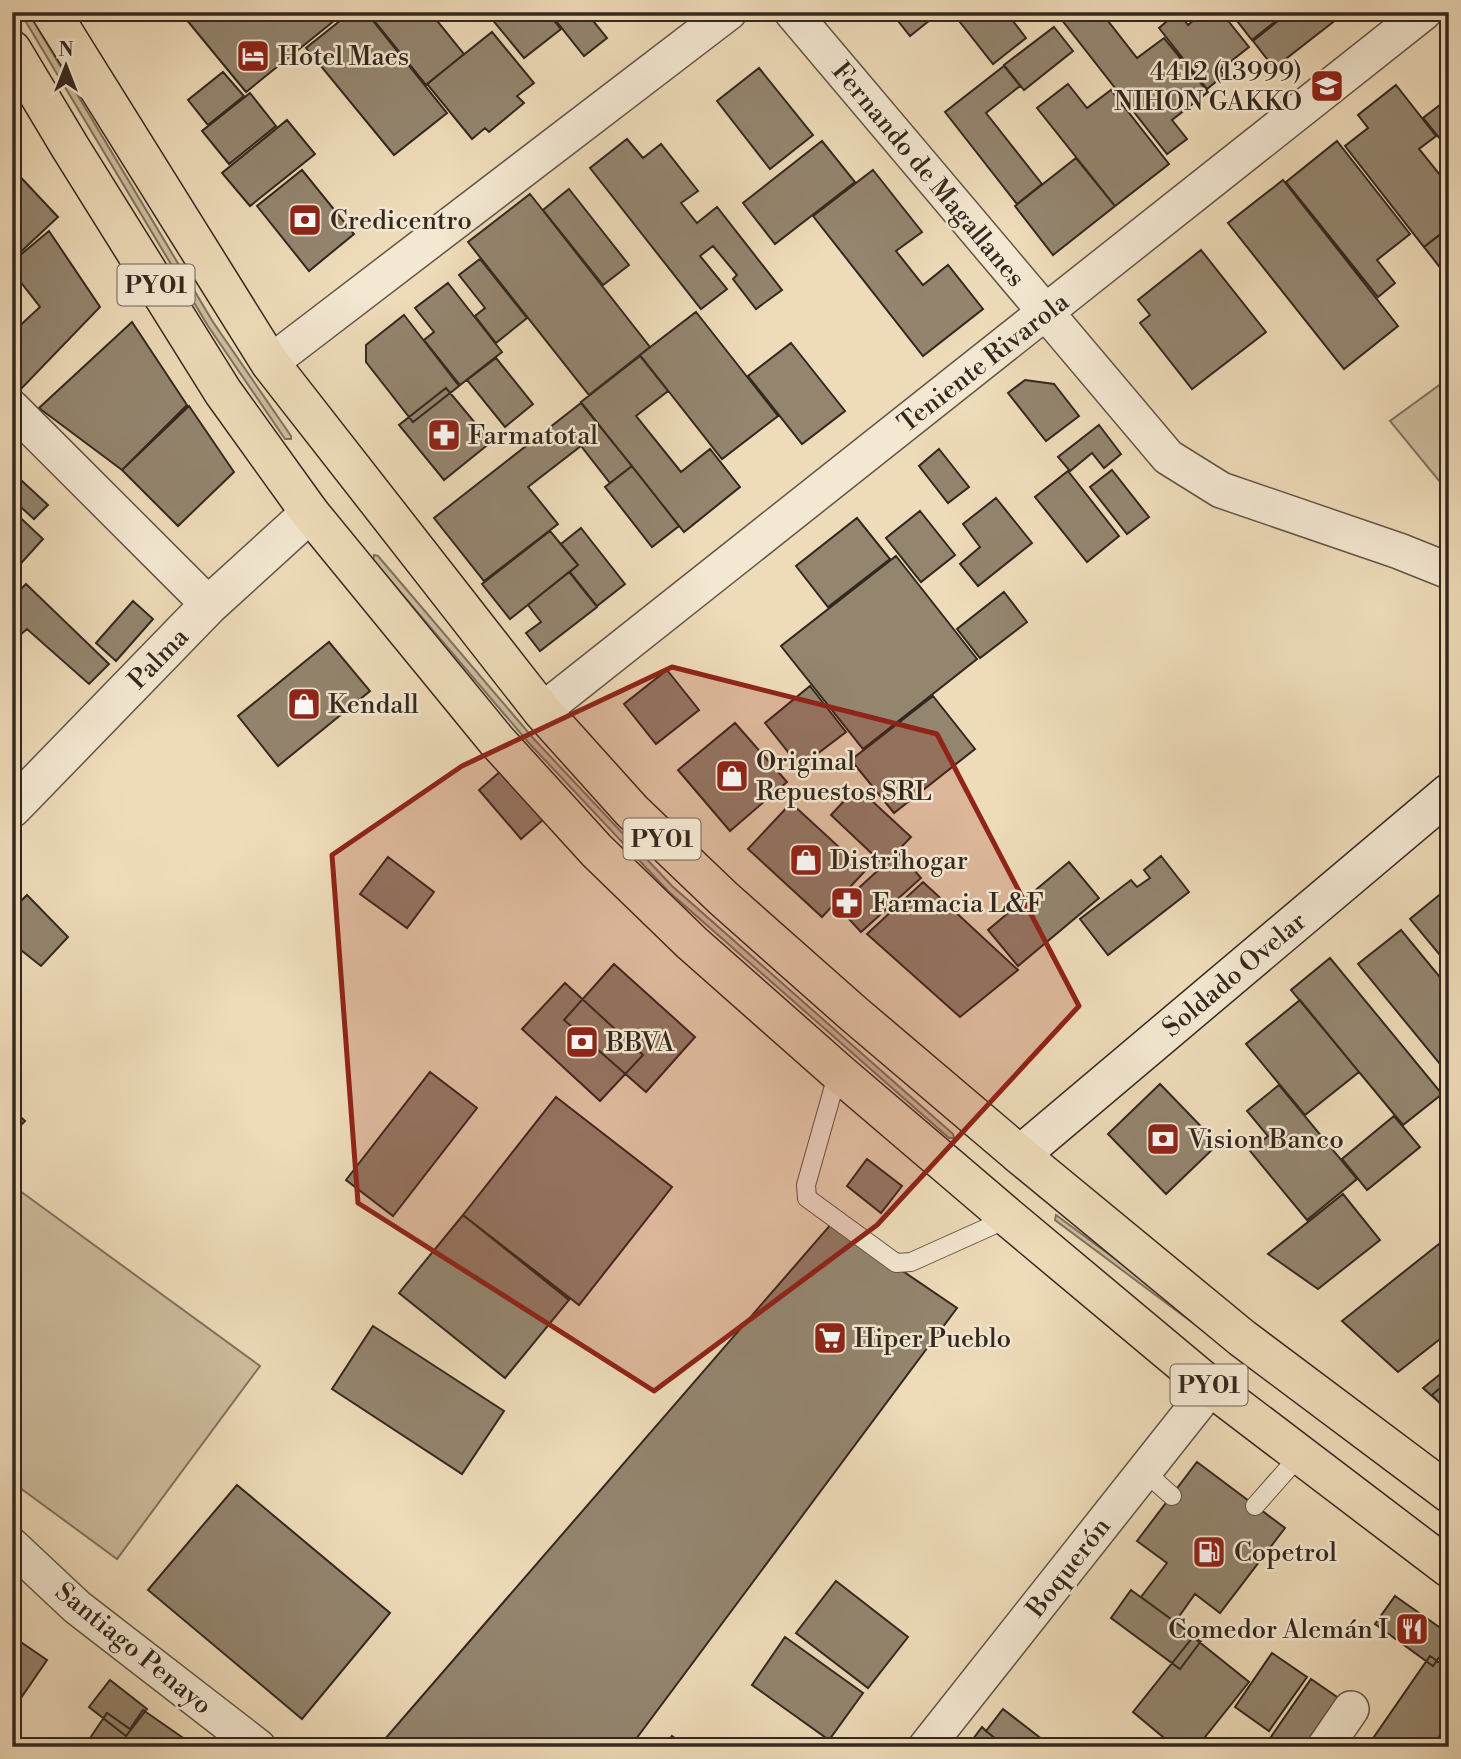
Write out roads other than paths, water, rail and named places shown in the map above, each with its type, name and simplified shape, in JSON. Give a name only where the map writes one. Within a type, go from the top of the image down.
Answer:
[{"type":"highway","name":"PY01","points":[[51,12],[270,363],[541,711],[632,810],[723,898],[1020,1155],[1242,1338],[1449,1493]]},
{"type":"highway","name":"PY01","points":[[12,50],[69,147],[223,392],[310,513],[496,740],[597,851],[692,943],[978,1192],[1211,1387],[1449,1568]]},
{"type":"highway","points":[[978,1192],[1020,1155]]},
{"type":"main road","name":"Palma","points":[[12,808],[209,605],[310,513]]},
{"type":"main road","name":"Soldado Ovelar","points":[[1020,1155],[1449,793]]},
{"type":"street","points":[[270,363],[729,12]]},
{"type":"street","name":"Fernando de Magallanes","points":[[792,12],[1168,457],[1221,490],[1399,551],[1449,571]]},
{"type":"street","name":"Teniente Rivarola","points":[[541,711],[1424,12]]},
{"type":"street","points":[[12,408],[209,605]]},
{"type":"street","name":"Boquerón","points":[[926,1747],[1211,1387]]},
{"type":"street","name":"Santiago Penayo","points":[[12,1546],[77,1607],[258,1747]]},
{"type":"street","points":[[1325,1747],[1351,1709]]},
{"type":"lane","points":[[838,1072],[806,1185],[807,1198],[896,1264],[911,1262],[1009,1218]]},
{"type":"lane","points":[[1255,1506],[1300,1455]]},
{"type":"lane","points":[[1144,1471],[1172,1496]]},
{"type":"place","name":"Hotel Maes","points":[[253,56]]},
{"type":"place","name":"4412 (13999) NIHON GAKKO","points":[[1327,86]]},
{"type":"place","name":"Credicentro","points":[[305,220]]},
{"type":"place","name":"Farmatotal","points":[[444,435]]},
{"type":"place","name":"Kendall","points":[[304,704]]},
{"type":"place","name":"Original Repuestos SRL","points":[[732,776]]},
{"type":"place","name":"Distrihogar","points":[[806,860]]},
{"type":"place","name":"Farmacia L&F","points":[[847,903]]},
{"type":"place","name":"BBVA","points":[[582,1042]]},
{"type":"place","name":"Vision Banco","points":[[1163,1139]]},
{"type":"place","name":"Hiper Pueblo","points":[[830,1338]]},
{"type":"place","name":"Copetrol","points":[[1209,1552]]},
{"type":"place","name":"Comedor Alemán I","points":[[1412,1629]]}]
